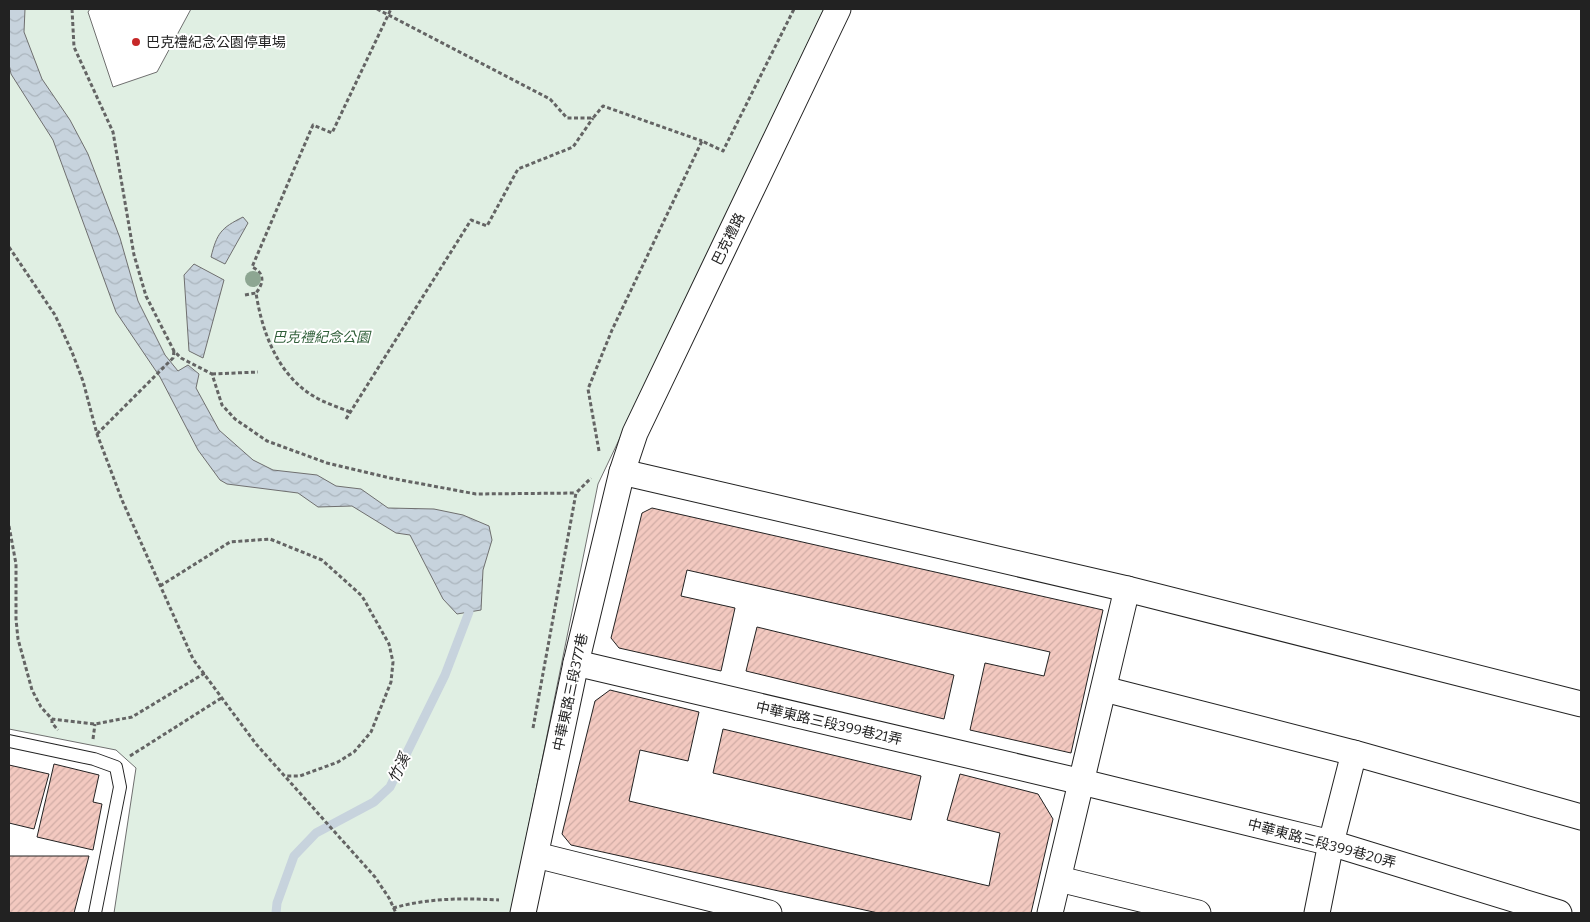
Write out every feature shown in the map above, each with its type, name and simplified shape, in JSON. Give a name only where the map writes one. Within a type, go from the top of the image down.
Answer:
[{"type":"street","name":"巴克禮路","points":[[622,472],[635,433],[838,9]]},
{"type":"street","points":[[622,472],[1127,589],[1581,704]]},
{"type":"street","name":"中華東路三段377巷","points":[[523,913],[576,663],[622,472]]},
{"type":"street","points":[[1050,913],[1127,589]]},
{"type":"street","name":"中華東路三段399巷21弄","points":[[576,663],[1082,782]]},
{"type":"street","points":[[1104,689],[1354,753],[1581,816]]},
{"type":"street","points":[[1317,913],[1331,843],[1354,753]]},
{"type":"street","name":"中華東路三段399巷20弄","points":[[1082,782],[1331,843],[1559,913]]},
{"type":"street","points":[[536,855],[769,913]]},
{"type":"street","points":[[1059,879],[1198,913]]},
{"type":"lane","points":[[9,741],[94,759],[116,767],[120,787],[95,913]]},
{"type":"path","points":[[72,9],[74,47],[113,132],[134,255],[146,296],[174,350],[181,358],[210,373],[258,372]]},
{"type":"path","points":[[377,9],[550,99],[567,118],[594,118]]},
{"type":"path","points":[[245,295],[256,293],[262,284],[262,276],[258,270],[252,267],[313,126],[332,133],[391,9]]},
{"type":"path","points":[[346,419],[471,220],[487,226],[518,169],[573,147],[604,106],[702,141],[722,151],[794,9]]},
{"type":"path","points":[[599,452],[588,389],[612,330],[702,141]]},
{"type":"path","points":[[9,247],[55,315],[83,381],[97,434],[122,500],[193,659],[256,744],[375,877],[396,913]]},
{"type":"path","points":[[256,293],[267,338],[294,381],[314,396],[350,412]]},
{"type":"path","points":[[97,434],[173,358],[174,350]]},
{"type":"path","points":[[210,373],[222,405],[235,419],[267,441],[327,463],[390,478],[476,494],[576,493]]},
{"type":"path","points":[[531,736],[576,493],[591,478]]},
{"type":"path","points":[[9,526],[16,564],[18,639],[32,690],[41,707],[52,719],[52,723],[60,735]]},
{"type":"path","points":[[160,586],[230,542],[270,539],[322,560],[362,596],[389,644],[393,662],[391,682],[371,732],[354,752],[338,762],[300,776],[286,776]]},
{"type":"path","points":[[52,719],[95,724],[132,717],[204,673]]},
{"type":"path","points":[[116,767],[135,752],[223,697]]},
{"type":"path","points":[[93,740],[95,724]]},
{"type":"path","points":[[499,907],[503,891]]},
{"type":"path","points":[[393,908],[420,900],[469,898],[501,900]]},
{"type":"green space","name":"巴克禮紀念公園","points":[[9,9],[90,9],[88,12],[113,87],[157,72],[191,9],[824,9],[598,484],[511,913],[114,913],[136,768],[116,750],[9,729]]},
{"type":"water","points":[[9,9],[25,9],[24,32],[42,79],[70,120],[88,154],[120,238],[138,301],[165,355],[178,371],[188,365],[199,374],[196,388],[219,430],[253,460],[273,470],[317,475],[336,486],[361,489],[388,508],[434,509],[463,515],[489,526],[492,540],[483,570],[481,610],[457,614],[443,599],[410,535],[396,533],[352,506],[318,507],[298,493],[227,484],[220,480],[198,450],[160,377],[116,312],[53,140],[11,74],[9,64]]},
{"type":"water","points":[[243,217],[248,223],[225,264],[211,257],[215,242],[221,232]]},
{"type":"water","points":[[194,264],[224,280],[203,358],[189,351],[184,275]]},
{"type":"building","points":[[652,508],[1103,610],[1071,753],[970,730],[985,663],[1044,676],[1050,652],[687,570],[681,596],[735,608],[721,671],[619,648],[611,638],[642,513]]},
{"type":"building","points":[[757,627],[954,675],[944,719],[746,671]]},
{"type":"building","points":[[610,690],[699,712],[688,761],[640,750],[629,801],[989,886],[1000,833],[947,820],[960,774],[1038,794],[1053,819],[1031,913],[878,913],[571,845],[562,834],[595,701]]},
{"type":"building","points":[[723,729],[921,776],[911,820],[713,773]]},
{"type":"building","points":[[54,764],[99,775],[93,802],[102,804],[93,850],[37,837]]},
{"type":"building","points":[[9,765],[49,774],[34,829],[9,823]]},
{"type":"building","points":[[9,856],[89,856],[74,913],[9,913]]},
{"type":"waterway","name":"竹溪","points":[[276,913],[277,903],[294,856],[316,833],[374,802],[390,787],[445,675],[469,612]]},
{"type":"place","name":"巴克禮紀念公園停車場","points":[[136,42]]}]
